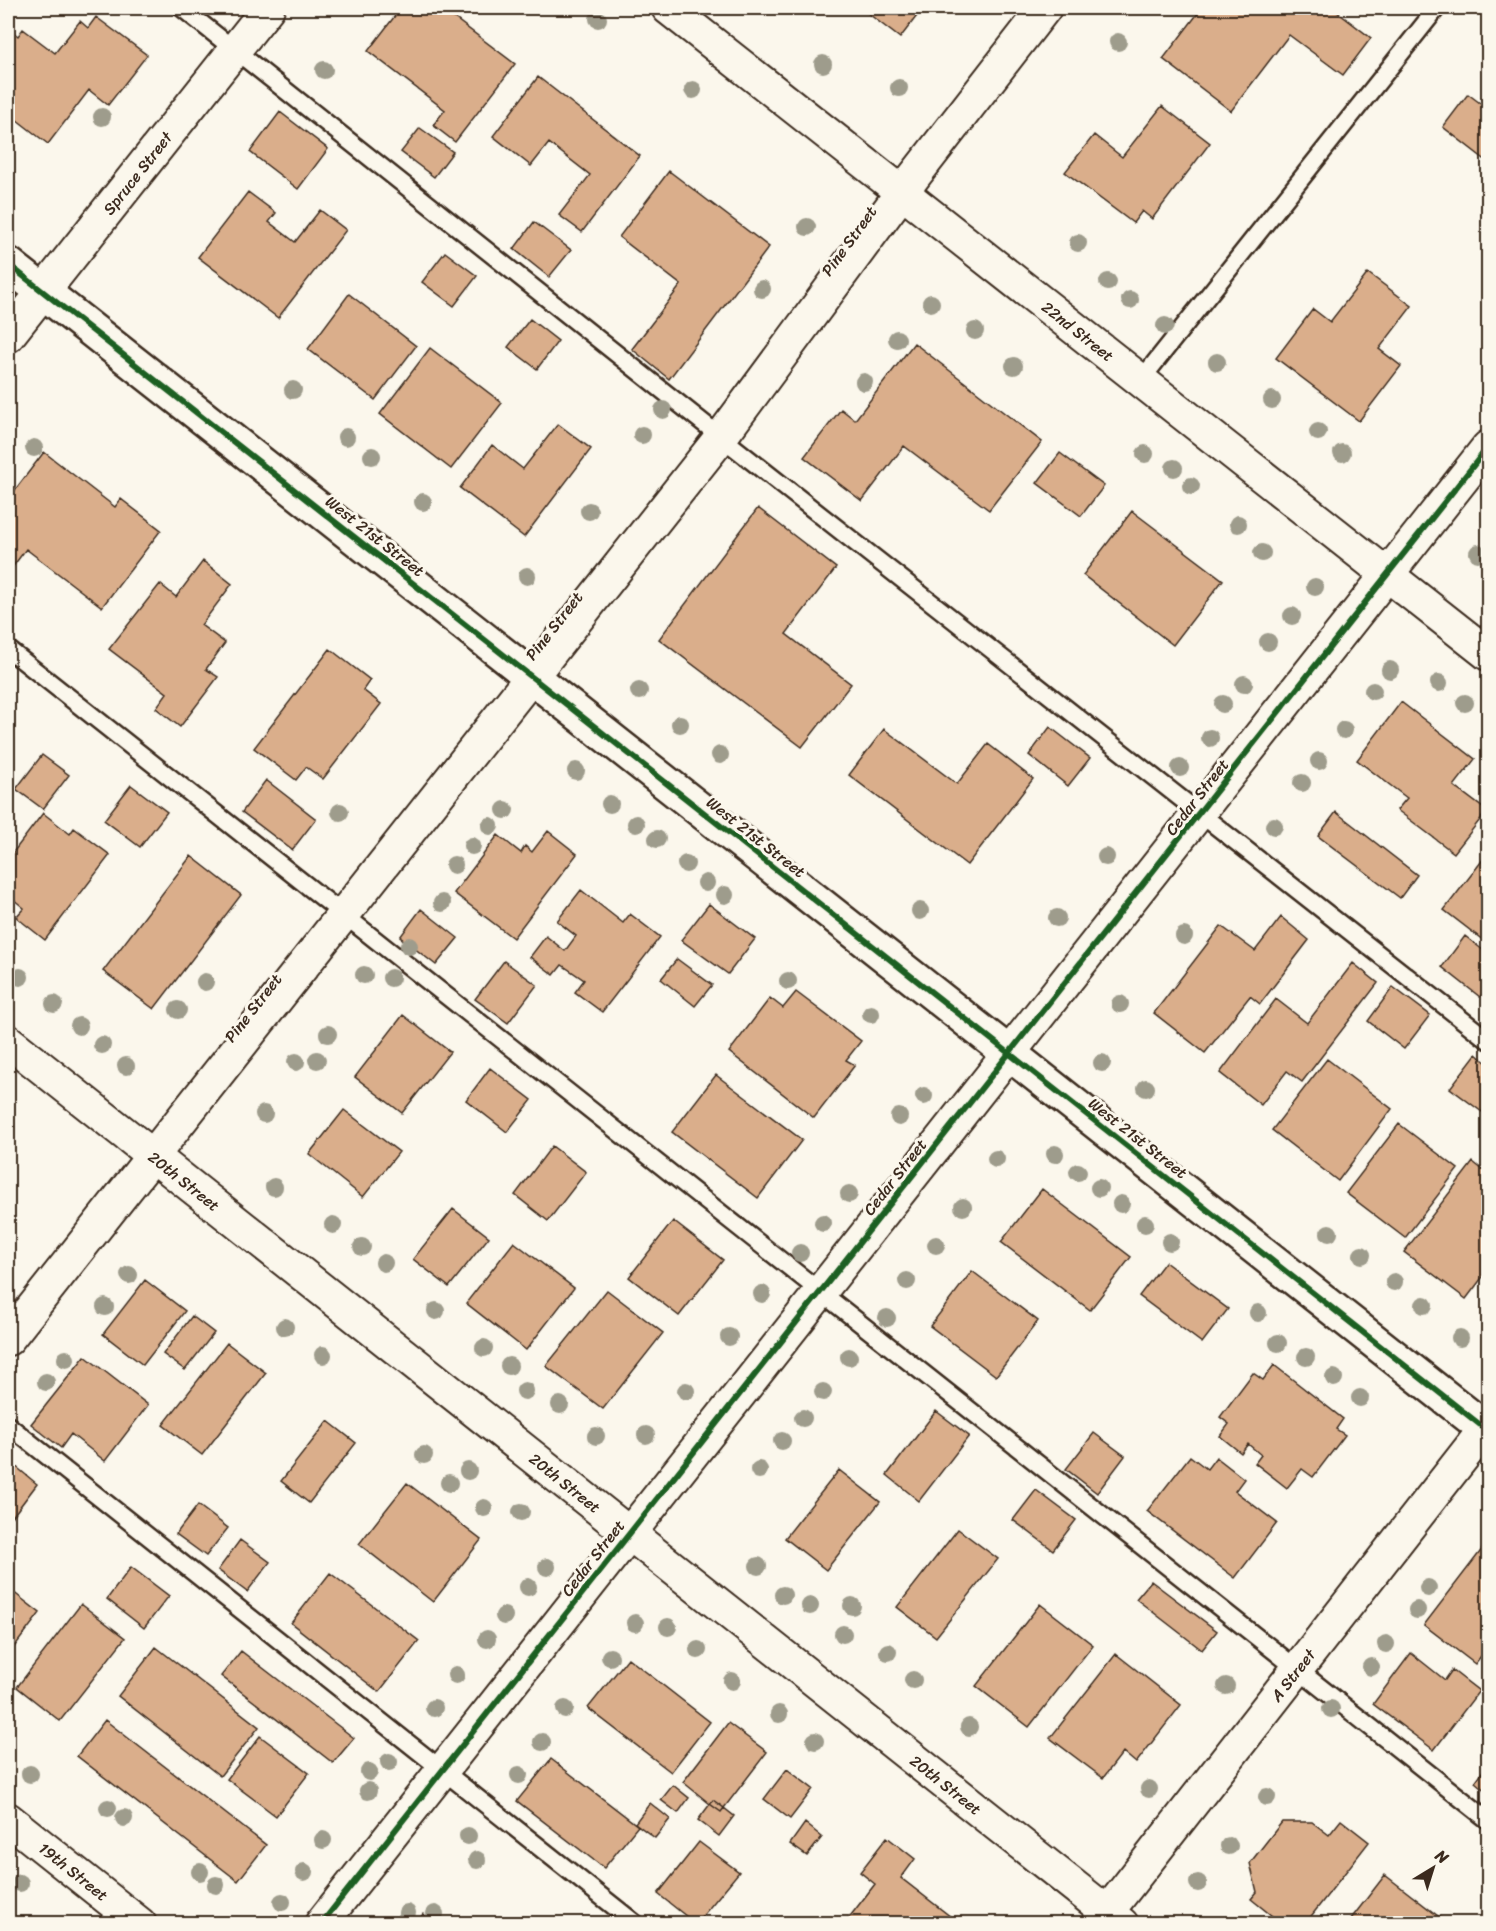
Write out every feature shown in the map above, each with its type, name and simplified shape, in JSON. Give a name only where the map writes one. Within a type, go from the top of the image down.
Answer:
[{"type":"street","name":"Spruce Street","points":[[8,336],[268,8]]},
{"type":"street","name":"22nd Street","points":[[668,8],[1488,654]]},
{"type":"street","name":"Pine Street","points":[[8,1339],[721,437],[902,192],[1045,8]]},
{"type":"street","name":"West 21st Street","points":[[8,264],[1487,1428]]},
{"type":"street","name":"Cedar Street","points":[[321,1923],[1389,576],[1488,447]]},
{"type":"street","name":"20th Street","points":[[8,1041],[631,1532],[1109,1920]]},
{"type":"street","name":"A Street","points":[[1109,1920],[1298,1669],[1487,1428]]},
{"type":"street","name":"19th Street","points":[[8,1819],[140,1923]]},
{"type":"lane","points":[[182,8],[721,437],[1488,1040]]},
{"type":"lane","points":[[1141,380],[1437,8]]},
{"type":"lane","points":[[8,649],[1488,1820]]},
{"type":"lane","points":[[8,1425],[636,1923]]},
{"type":"building","points":[[401,8],[441,8],[515,64],[455,142],[433,125],[445,110],[368,51]]},
{"type":"building","points":[[861,8],[923,8],[900,38]]},
{"type":"building","points":[[1202,8],[1332,8],[1371,38],[1343,75],[1289,35],[1231,111],[1163,59]]},
{"type":"building","points":[[96,17],[147,55],[108,105],[89,90],[48,144],[8,113],[8,28],[18,36],[23,29],[55,53],[80,21],[88,28]]},
{"type":"building","points":[[538,77],[640,156],[582,232],[559,215],[590,175],[549,143],[531,166],[493,136]]},
{"type":"building","points":[[1468,94],[1488,109],[1488,162],[1443,127]]},
{"type":"building","points":[[1162,106],[1210,143],[1152,219],[1142,211],[1133,223],[1065,172],[1094,135],[1122,157]]},
{"type":"building","points":[[280,112],[328,149],[298,189],[250,152]]},
{"type":"building","points":[[420,128],[453,152],[434,177],[401,152]]},
{"type":"building","points":[[669,171],[769,247],[669,379],[632,349],[681,285],[619,237]]},
{"type":"building","points":[[248,192],[276,213],[269,222],[295,242],[320,210],[346,230],[278,318],[198,257]]},
{"type":"building","points":[[534,222],[571,250],[549,277],[514,249]]},
{"type":"building","points":[[445,252],[477,276],[454,306],[422,282]]},
{"type":"building","points":[[1368,273],[1412,306],[1379,349],[1401,366],[1359,421],[1276,358],[1313,309],[1330,322]]},
{"type":"building","points":[[349,294],[416,346],[375,400],[308,349]]},
{"type":"building","points":[[530,319],[558,341],[537,369],[508,347]]},
{"type":"building","points":[[914,343],[1042,442],[989,510],[904,446],[862,501],[804,457],[841,409],[855,420]]},
{"type":"building","points":[[430,348],[502,403],[451,469],[380,414]]},
{"type":"building","points":[[558,424],[591,449],[524,537],[460,488],[492,445],[523,469]]},
{"type":"building","points":[[44,452],[115,507],[121,499],[161,530],[102,607],[26,549],[8,573],[8,499]]},
{"type":"building","points":[[1060,453],[1104,486],[1081,516],[1037,483]]},
{"type":"building","points":[[758,508],[836,568],[786,634],[851,684],[802,747],[659,639]]},
{"type":"building","points":[[1132,511],[1223,580],[1173,645],[1083,575]]},
{"type":"building","points":[[203,561],[232,584],[201,625],[225,643],[206,669],[218,677],[180,727],[156,708],[167,693],[109,649],[160,584],[176,597]]},
{"type":"building","points":[[330,649],[370,680],[363,690],[381,704],[323,779],[306,767],[296,780],[254,748]]},
{"type":"building","points":[[1401,702],[1475,759],[1454,786],[1487,811],[1454,853],[1397,810],[1407,798],[1357,760]]},
{"type":"building","points":[[1050,727],[1090,758],[1068,786],[1029,755]]},
{"type":"building","points":[[884,729],[957,784],[988,744],[1033,779],[967,865],[849,775]]},
{"type":"building","points":[[42,755],[69,775],[43,809],[16,789]]},
{"type":"building","points":[[266,780],[316,819],[292,850],[242,812]]},
{"type":"building","points":[[131,785],[167,812],[140,847],[104,820]]},
{"type":"building","points":[[8,793],[14,797],[8,805]]},
{"type":"building","points":[[1336,812],[1417,875],[1400,898],[1318,836]]},
{"type":"building","points":[[43,813],[70,834],[74,828],[110,855],[45,940],[16,917],[24,908],[8,895],[8,859]]},
{"type":"building","points":[[548,831],[577,854],[513,938],[454,893],[498,835],[521,853],[525,846],[532,852]]},
{"type":"building","points":[[1488,853],[1488,944],[1444,910]]},
{"type":"building","points":[[191,856],[241,895],[154,1009],[103,971]]},
{"type":"building","points":[[581,890],[623,923],[630,914],[660,937],[602,1012],[575,992],[584,980],[562,965],[554,975],[530,957],[546,936],[565,951],[576,936],[557,921]]},
{"type":"building","points":[[709,904],[755,939],[728,974],[681,940]]},
{"type":"building","points":[[421,909],[458,938],[436,965],[400,937]]},
{"type":"building","points":[[1281,917],[1309,940],[1260,1004],[1250,996],[1205,1053],[1154,1013],[1221,926],[1255,951]]},
{"type":"building","points":[[1465,936],[1488,954],[1488,986],[1480,997],[1442,967]]},
{"type":"building","points":[[677,959],[712,985],[695,1006],[661,979]]},
{"type":"building","points":[[504,961],[537,985],[508,1023],[475,999]]},
{"type":"building","points":[[1353,963],[1378,983],[1302,1082],[1287,1071],[1261,1105],[1220,1073],[1276,999],[1307,1023]]},
{"type":"building","points":[[1393,987],[1430,1015],[1404,1049],[1368,1021]]},
{"type":"building","points":[[796,992],[861,1041],[846,1060],[855,1065],[814,1118],[729,1052],[770,998],[783,1008]]},
{"type":"building","points":[[403,1015],[450,1052],[402,1113],[355,1077]]},
{"type":"building","points":[[1476,1054],[1488,1064],[1488,1103],[1482,1112],[1450,1088]]},
{"type":"building","points":[[1327,1059],[1392,1109],[1338,1181],[1272,1130]]},
{"type":"building","points":[[490,1068],[532,1100],[507,1132],[466,1100]]},
{"type":"building","points":[[716,1075],[802,1140],[758,1198],[672,1132]]},
{"type":"building","points":[[344,1110],[399,1152],[363,1197],[309,1154]]},
{"type":"building","points":[[1399,1124],[1458,1169],[1405,1238],[1346,1193]]},
{"type":"building","points":[[552,1146],[586,1172],[548,1221],[515,1195]]},
{"type":"building","points":[[1473,1162],[1488,1174],[1488,1270],[1466,1299],[1404,1252]]},
{"type":"building","points":[[1042,1189],[1131,1257],[1090,1310],[1001,1242]]},
{"type":"building","points":[[453,1209],[489,1237],[449,1287],[413,1259]]},
{"type":"building","points":[[673,1221],[723,1260],[679,1316],[629,1277]]},
{"type":"building","points":[[514,1242],[574,1288],[526,1350],[466,1303]]},
{"type":"building","points":[[1165,1262],[1228,1309],[1202,1343],[1139,1296]]},
{"type":"building","points":[[972,1271],[1038,1321],[996,1376],[930,1326]]},
{"type":"building","points":[[145,1280],[185,1311],[143,1365],[103,1334]]},
{"type":"building","points":[[607,1290],[663,1333],[603,1409],[546,1366]]},
{"type":"building","points":[[192,1316],[214,1333],[185,1370],[163,1354]]},
{"type":"building","points":[[227,1343],[266,1373],[202,1455],[163,1425]]},
{"type":"building","points":[[85,1356],[148,1405],[105,1461],[71,1434],[61,1448],[31,1424]]},
{"type":"building","points":[[1274,1365],[1343,1419],[1336,1429],[1345,1435],[1313,1477],[1302,1469],[1287,1488],[1255,1463],[1261,1455],[1248,1444],[1241,1453],[1220,1436],[1229,1424],[1220,1417],[1253,1373],[1263,1380]]},
{"type":"building","points":[[936,1411],[969,1436],[919,1501],[887,1475]]},
{"type":"building","points":[[328,1421],[356,1443],[309,1503],[281,1481]]},
{"type":"building","points":[[1094,1433],[1125,1456],[1097,1493],[1066,1469]]},
{"type":"building","points":[[1190,1456],[1207,1469],[1216,1457],[1244,1479],[1235,1491],[1277,1523],[1235,1578],[1147,1511]]},
{"type":"building","points":[[8,1460],[37,1484],[12,1517],[8,1513]]},
{"type":"building","points":[[839,1470],[880,1502],[826,1570],[785,1538]]},
{"type":"building","points":[[407,1483],[481,1540],[433,1602],[359,1544]]},
{"type":"building","points":[[1036,1490],[1076,1520],[1053,1550],[1013,1520]]},
{"type":"building","points":[[198,1505],[228,1528],[206,1556],[176,1534]]},
{"type":"building","points":[[958,1529],[998,1559],[936,1637],[897,1607]]},
{"type":"building","points":[[240,1540],[270,1562],[247,1592],[218,1570]]},
{"type":"building","points":[[1483,1548],[1488,1552],[1488,1655],[1484,1652],[1475,1664],[1424,1625]]},
{"type":"building","points":[[131,1567],[169,1596],[144,1628],[107,1599]]},
{"type":"building","points":[[330,1573],[419,1641],[379,1692],[291,1623]]},
{"type":"building","points":[[1151,1581],[1217,1631],[1202,1650],[1136,1599]]},
{"type":"building","points":[[8,1588],[40,1613],[8,1655]]},
{"type":"building","points":[[81,1604],[125,1638],[60,1721],[17,1687]]},
{"type":"building","points":[[1040,1604],[1093,1645],[1029,1727],[976,1686]]},
{"type":"building","points":[[156,1647],[259,1727],[220,1776],[118,1696]]},
{"type":"building","points":[[241,1651],[354,1738],[333,1763],[221,1676]]},
{"type":"building","points":[[1411,1653],[1445,1680],[1452,1670],[1479,1691],[1434,1750],[1373,1704]]},
{"type":"building","points":[[1116,1654],[1181,1705],[1136,1763],[1123,1752],[1103,1778],[1050,1738]]},
{"type":"building","points":[[628,1658],[710,1722],[671,1772],[588,1708]]},
{"type":"building","points":[[105,1720],[266,1845],[238,1881],[77,1756]]},
{"type":"building","points":[[728,1723],[767,1752],[724,1808],[713,1800],[710,1804],[683,1782]]},
{"type":"building","points":[[260,1736],[309,1773],[276,1816],[227,1779]]},
{"type":"building","points":[[551,1759],[638,1826],[604,1868],[517,1801]]},
{"type":"building","points":[[1488,1764],[1488,1793],[1475,1782]]},
{"type":"building","points":[[787,1769],[813,1789],[790,1819],[764,1799]]},
{"type":"building","points":[[673,1785],[689,1798],[678,1813],[661,1800]]},
{"type":"building","points":[[713,1800],[724,1808],[721,1812],[710,1804]]},
{"type":"building","points":[[650,1803],[670,1819],[655,1838],[635,1823]]},
{"type":"building","points":[[710,1804],[721,1812],[724,1808],[734,1816],[719,1836],[698,1820]]},
{"type":"building","points":[[1341,1820],[1369,1842],[1305,1924],[1282,1924],[1251,1899],[1257,1892],[1250,1863],[1282,1822],[1312,1822],[1329,1835]]},
{"type":"building","points":[[805,1823],[822,1837],[807,1856],[790,1844]]},
{"type":"building","points":[[887,1837],[915,1859],[901,1878],[960,1924],[844,1924],[875,1884],[860,1872]]},
{"type":"building","points":[[699,1842],[739,1872],[696,1924],[658,1894]]},
{"type":"building","points":[[1385,1875],[1443,1920],[1440,1924],[1347,1924]]},
{"type":"building","points":[[423,1914],[436,1924],[416,1924]]},
{"type":"cycle path","points":[[8,264],[1488,1431]]},
{"type":"cycle path","points":[[321,1924],[1488,447]]}]
